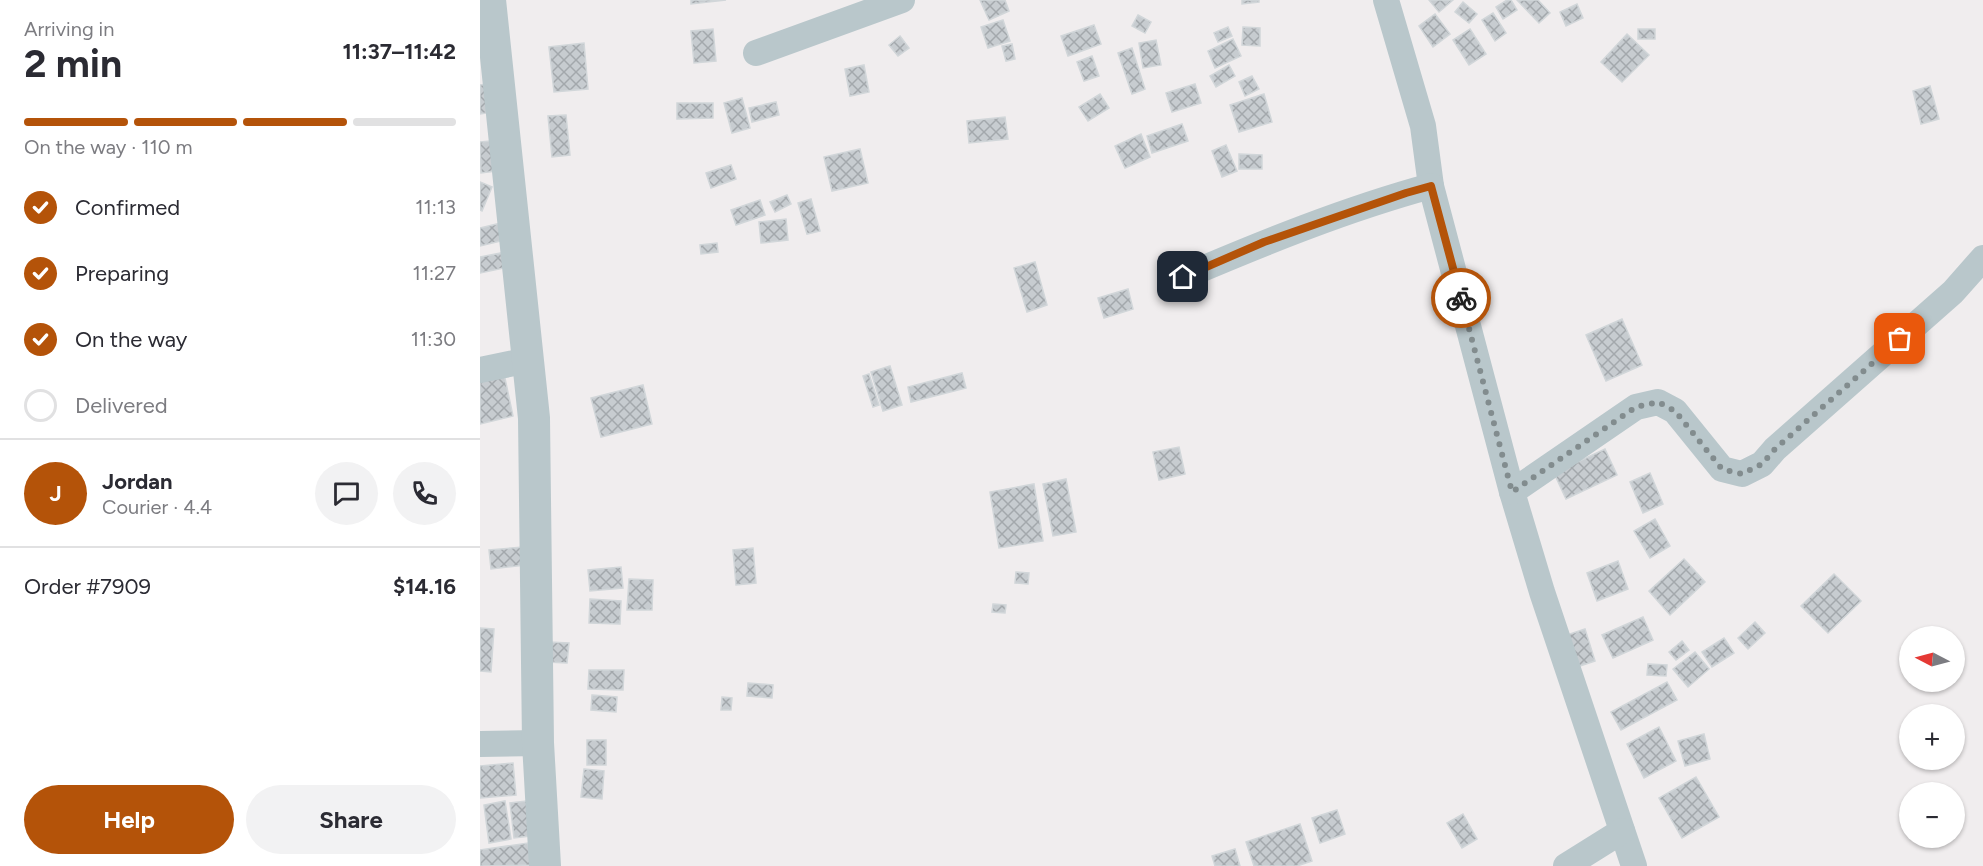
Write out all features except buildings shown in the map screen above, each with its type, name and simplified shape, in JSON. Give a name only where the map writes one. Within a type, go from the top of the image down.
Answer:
[{"type":"street","points":[[490,0],[534,418],[538,743],[545,866]]},
{"type":"street","points":[[756,53],[902,0]]},
{"type":"street","points":[[1386,0],[1423,126],[1431,186],[1512,492],[1542,592],[1634,866]]},
{"type":"street","points":[[1183,277],[1264,242],[1431,186]]},
{"type":"street","points":[[1512,492],[1636,407],[1658,402],[1675,411],[1722,469],[1742,474],[1762,464],[1775,449],[1953,292],[1983,258]]},
{"type":"street","points":[[480,370],[529,360]]},
{"type":"street","points":[[480,744],[538,743]]},
{"type":"street","points":[[1566,866],[1622,831]]},
{"type":"way so far","points":[[1461,298],[1512,492],[1636,407],[1658,402],[1675,411],[1722,469],[1742,474],[1762,464],[1775,449],[1900,339]]},
{"type":"route","points":[[1183,277],[1264,242],[1431,186],[1461,298]]}]
